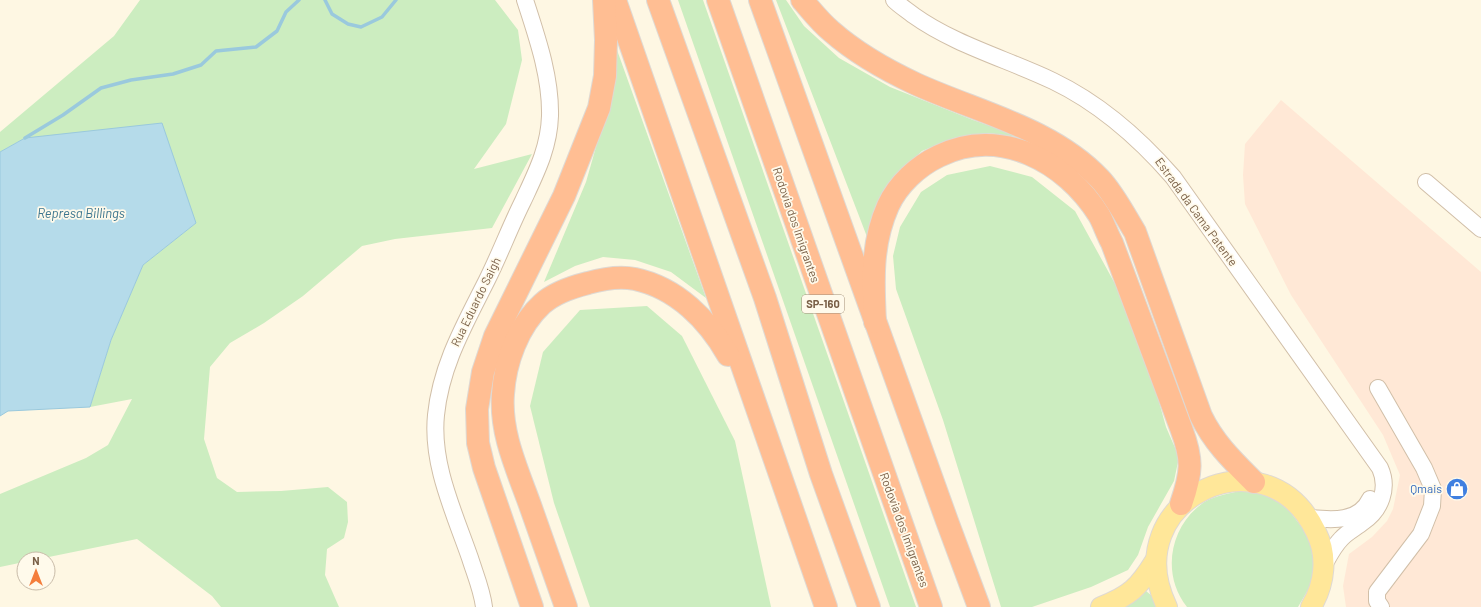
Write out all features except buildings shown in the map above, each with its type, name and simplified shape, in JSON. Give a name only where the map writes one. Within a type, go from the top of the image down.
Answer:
[{"type":"highway","points":[[532,607],[484,468],[478,443],[477,409],[483,372],[495,336],[564,196],[599,108],[605,76],[606,40],[604,0]]},
{"type":"highway","points":[[615,0],[826,607]]},
{"type":"highway","points":[[658,0],[765,298],[822,474],[870,607]]},
{"type":"highway","name":"Rodovia dos Imigrantes","points":[[718,0],[931,607]]},
{"type":"highway","points":[[760,0],[979,607]]},
{"type":"highway","points":[[802,0],[830,31],[872,61],[915,83],[1036,133],[1076,157],[1101,179],[1120,206],[1135,232],[1200,416],[1210,435],[1225,454],[1254,482]]},
{"type":"highway","points":[[876,322],[872,277],[874,253],[880,227],[888,205],[905,180],[928,161],[952,150],[977,144],[1003,146],[1030,154],[1056,168],[1082,192],[1099,216],[1112,243],[1181,428],[1188,447],[1190,463],[1190,478],[1181,504]]},
{"type":"highway","points":[[566,607],[511,453],[504,426],[503,394],[509,359],[523,328],[542,304],[568,288],[604,278],[635,279],[662,288],[693,309],[716,334],[752,395]]},
{"type":"main road","points":[[1101,607],[1134,591],[1143,581],[1155,561],[1163,530],[1181,504],[1203,489],[1228,481],[1254,482],[1276,489],[1295,501],[1310,518],[1320,540],[1324,565],[1318,603]]},
{"type":"main road","points":[[1155,561],[1156,577],[1160,593],[1167,607]]},
{"type":"street","name":"Rua Eduardo Saigh","points":[[484,607],[477,577],[448,496],[439,463],[436,416],[441,385],[452,351],[499,255],[536,174],[546,146],[550,116],[549,96],[537,40],[525,0]]},
{"type":"street","name":"Estrada da Cama Patente","points":[[894,0],[925,23],[966,44],[1053,81],[1082,96],[1114,118],[1148,148],[1173,177],[1384,475],[1384,493],[1380,504],[1364,521],[1341,538],[1324,565]]},
{"type":"street","points":[[1426,182],[1481,229]]},
{"type":"street","points":[[1378,388],[1424,468],[1433,489],[1432,506],[1421,534],[1377,592],[1377,601],[1381,607]]},
{"type":"street","points":[[1310,518],[1333,520],[1347,518],[1359,512],[1368,503],[1374,490],[1373,459]]},
{"type":"shaded area","points":[[1281,100],[1481,272],[1481,607],[1346,607],[1343,586],[1349,554],[1372,537],[1387,521],[1393,509],[1400,475],[1383,435],[1291,295],[1245,204],[1243,175],[1245,144]]},
{"type":"green space","points":[[140,0],[495,0],[518,30],[522,60],[506,124],[474,169],[532,154],[492,228],[395,239],[362,246],[303,296],[264,323],[230,343],[210,367],[204,439],[217,478],[237,492],[281,491],[328,487],[347,502],[348,522],[344,538],[327,549],[325,575],[339,607],[221,607],[212,596],[137,539],[56,556],[56,551],[16,551],[16,564],[0,567],[0,494],[86,458],[108,445],[132,399],[90,407],[111,340],[143,265],[196,223],[25,138],[0,152],[0,132],[114,36]]},
{"type":"green space","points":[[678,0],[703,0],[916,607],[890,607]]},
{"type":"green space","points":[[776,0],[786,0],[804,26],[839,58],[890,87],[973,120],[1025,138],[988,133],[954,138],[922,151],[900,172],[869,242]]},
{"type":"green space","points":[[617,50],[706,298],[671,272],[635,260],[603,257],[575,266],[544,282],[586,182],[610,98]]},
{"type":"green space","points":[[990,166],[1032,177],[1075,211],[1119,291],[1146,355],[1166,427],[1179,457],[1174,481],[1148,527],[1138,555],[1128,570],[1091,587],[1032,607],[1001,607],[943,420],[896,289],[893,256],[900,227],[921,192],[947,175]]},
{"type":"green space","points":[[647,306],[682,336],[735,441],[771,607],[590,607],[554,503],[530,406],[543,352],[580,310]]},
{"type":"green space","points":[[1241,491],[1264,494],[1284,504],[1311,539],[1315,561],[1312,583],[1298,607],[1187,607],[1179,595],[1174,582],[1172,554],[1175,540],[1181,528],[1189,516],[1199,506],[1219,496]]},
{"type":"green space","points":[[1146,591],[1152,596],[1156,607],[1123,607]]},
{"type":"water","name":"Represa Billings","points":[[162,123],[196,223],[143,265],[111,340],[90,407],[8,411],[0,416],[0,152],[25,138]]},
{"type":"waterway","points":[[25,138],[63,115],[101,88],[131,80],[173,74],[201,65],[216,51],[256,47],[277,31],[286,12],[299,0]]},
{"type":"waterway","points":[[325,0],[332,14],[348,24],[361,27],[382,17],[396,0]]},
{"type":"place","name":"Qmais","points":[[1457,489]]}]
